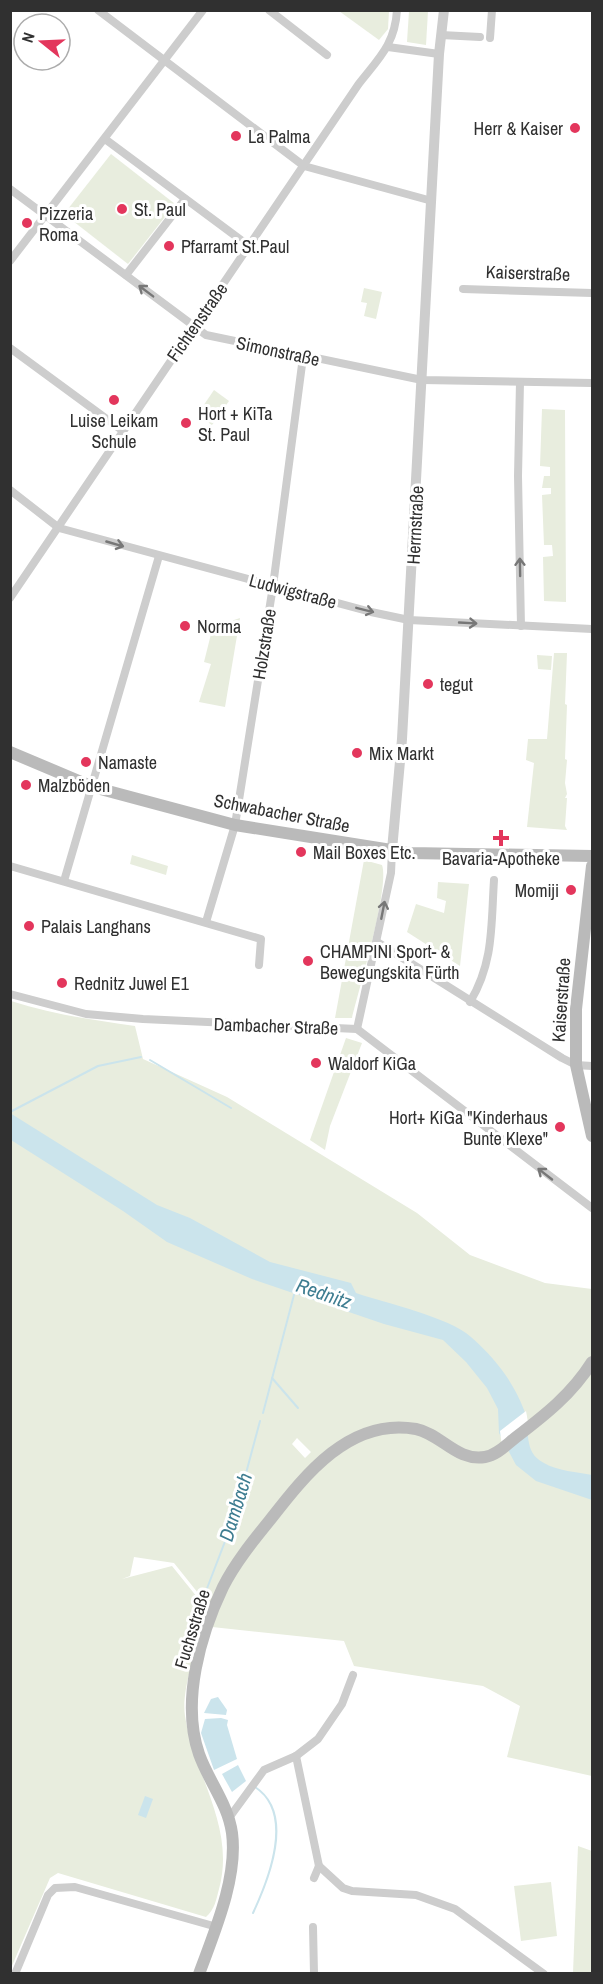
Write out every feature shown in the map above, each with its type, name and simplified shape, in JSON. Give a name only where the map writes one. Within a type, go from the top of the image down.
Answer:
[{"type":"main road","name":"Schwabacher Straße","points":[[10,752],[93,787],[235,825],[392,850],[592,856]]},
{"type":"main road","name":"Kaiserstraße","points":[[592,866],[576,1009],[576,1065],[592,1136]]},
{"type":"main road","name":"Fuchsstraße","points":[[199,1974],[217,1927],[229,1880],[232,1836],[229,1818],[198,1752],[192,1713],[193,1694],[200,1653],[212,1615],[224,1587],[246,1551],[317,1464],[352,1439],[377,1431],[406,1428],[430,1433],[468,1456],[489,1457],[573,1389],[592,1362]]},
{"type":"street","points":[[98,10],[303,166],[432,201]]},
{"type":"street","points":[[10,261],[203,10]]},
{"type":"street","points":[[269,10],[327,55]]},
{"type":"street","points":[[397,10],[396,31],[388,47],[439,54]]},
{"type":"street","points":[[490,38],[492,10]]},
{"type":"street","name":"Herrnstraße","points":[[357,1029],[392,868],[409,620],[442,12]]},
{"type":"street","points":[[441,35],[480,37]]},
{"type":"street","name":"Fichtenstraße","points":[[10,598],[358,85],[388,47]]},
{"type":"street","points":[[105,139],[249,246]]},
{"type":"street","name":"Simonstraße","points":[[10,189],[206,335],[422,380],[592,383]]},
{"type":"street","points":[[126,275],[185,199]]},
{"type":"street","name":"Kaiserstraße","points":[[463,289],[592,293]]},
{"type":"street","points":[[10,348],[123,431]]},
{"type":"street","name":"Holzstraße","points":[[206,922],[235,825],[273,586],[303,357]]},
{"type":"street","points":[[520,382],[518,476],[521,626]]},
{"type":"street","name":"Ludwigstraße","points":[[10,490],[59,528],[409,620],[592,630]]},
{"type":"street","points":[[64,881],[159,556]]},
{"type":"street","points":[[10,866],[261,939],[259,965]]},
{"type":"street","points":[[470,1002],[483,980],[488,955],[494,880]]},
{"type":"street","points":[[377,942],[470,1002],[576,1065],[592,1066]]},
{"type":"street","name":"Dambacher Straße","points":[[10,994],[86,1014],[143,1019],[357,1029],[592,1208]]},
{"type":"street","points":[[229,1818],[264,1770],[296,1756],[318,1739],[342,1704],[353,1675]]},
{"type":"street","points":[[296,1756],[319,1866],[314,1878]]},
{"type":"street","points":[[319,1866],[344,1888],[352,1891],[416,1895],[455,1910],[543,1974]]},
{"type":"street","points":[[15,1974],[48,1895],[54,1888],[75,1887],[217,1927]]},
{"type":"street","points":[[314,1927],[314,1974]]},
{"type":"shaded area","points":[[339,11],[389,11],[388,29],[379,40]]},
{"type":"shaded area","points":[[409,11],[428,11],[426,45],[407,42]]},
{"type":"shaded area","points":[[111,154],[175,204],[128,264],[64,214]]},
{"type":"shaded area","points":[[364,288],[382,292],[376,319],[364,316],[367,303],[361,302]]},
{"type":"shaded area","points":[[214,390],[229,401],[212,425],[197,415]]},
{"type":"shaded area","points":[[542,409],[565,410],[566,602],[544,601],[543,557],[553,556],[552,545],[544,545],[542,495],[551,494],[551,488],[542,488],[544,476],[550,476],[550,467],[540,466]]},
{"type":"shaded area","points":[[240,618],[225,707],[199,702],[211,664],[204,662],[213,626],[225,629],[234,620]]},
{"type":"shaded area","points":[[554,653],[567,653],[565,826],[567,830],[527,827],[534,763],[526,760],[528,739],[547,739]]},
{"type":"shaded area","points":[[537,655],[552,656],[551,670],[538,669]]},
{"type":"shaded area","points":[[132,855],[168,866],[166,875],[130,864]]},
{"type":"shaded area","points":[[364,860],[382,865],[382,894],[352,1018],[335,1018]]},
{"type":"shaded area","points":[[438,882],[469,884],[460,966],[407,932],[416,904],[444,913],[446,901],[437,898]]},
{"type":"shaded area","points":[[11,1001],[57,1013],[135,1026],[143,1059],[227,1097],[417,1213],[470,1255],[545,1283],[592,1289],[592,1776],[507,1757],[520,1706],[483,1686],[354,1666],[344,1641],[203,1626],[190,1671],[184,1706],[190,1738],[212,1801],[222,1844],[223,1866],[213,1908],[206,1917],[58,1873],[50,1878],[11,1968]],"holes":[[[297,1438],[311,1452],[305,1458],[292,1444]],[[134,1557],[174,1563],[206,1603],[197,1597],[172,1566],[122,1579],[130,1576]]]},
{"type":"shaded area","points":[[346,1038],[362,1043],[330,1126],[325,1150],[310,1140]]},
{"type":"shaded area","points":[[578,1846],[592,1851],[592,1973],[573,1973]]},
{"type":"shaded area","points":[[551,1882],[557,1936],[521,1941],[514,1886]]},
{"type":"water","name":"Rednitz","points":[[10,1113],[157,1205],[190,1218],[270,1262],[351,1283],[356,1293],[416,1311],[461,1330],[487,1353],[502,1370],[514,1389],[524,1410],[528,1440],[533,1453],[549,1466],[592,1475],[592,1500],[536,1481],[516,1465],[499,1433],[498,1409],[487,1388],[466,1362],[443,1340],[384,1324],[252,1279],[167,1242],[123,1211],[11,1140]]},
{"type":"water","points":[[218,1697],[227,1710],[226,1715],[204,1713],[211,1699]]},
{"type":"water","points":[[205,1719],[228,1720],[227,1725],[237,1759],[214,1770],[201,1733]]},
{"type":"water","points":[[238,1765],[246,1781],[232,1792],[222,1774]]},
{"type":"water","points":[[145,1796],[153,1799],[146,1818],[138,1815]]},
{"type":"pier","points":[[526,1411],[530,1433],[502,1447],[500,1431]]},
{"type":"waterway","points":[[10,1112],[98,1066],[141,1057]]},
{"type":"waterway","points":[[150,1060],[231,1108]]},
{"type":"waterway","name":"Dambach","points":[[263,1413],[295,1291]]},
{"type":"waterway","points":[[272,1378],[298,1408]]},
{"type":"waterway","name":"Dambach","points":[[206,1591],[234,1518],[260,1421]]},
{"type":"waterway","name":"Dambach","points":[[253,1913],[271,1865],[276,1829],[274,1813],[267,1798],[255,1787]]},
{"type":"place","name":"Herr & Kaiser","points":[[575,128]]},
{"type":"place","name":"La Palma","points":[[236,136]]},
{"type":"place","name":"St. Paul","points":[[122,209]]},
{"type":"place","name":"Pizzeria Roma","points":[[27,223]]},
{"type":"place","name":"Pfarramt St.Paul","points":[[169,246]]},
{"type":"place","name":"Luise Leikam Schule","points":[[114,400]]},
{"type":"place","name":"Hort + KiTa St. Paul","points":[[186,423]]},
{"type":"place","name":"Norma","points":[[185,626]]},
{"type":"place","name":"tegut","points":[[428,684]]},
{"type":"place","name":"Mix Markt","points":[[357,753]]},
{"type":"place","name":"Namaste","points":[[86,762]]},
{"type":"place","name":"Malzböden","points":[[26,785]]},
{"type":"place","name":"Bavaria-Apotheke","points":[[501,838]]},
{"type":"place","name":"Mail Boxes Etc.","points":[[301,852]]},
{"type":"place","name":"Momiji","points":[[571,890]]},
{"type":"place","name":"Palais Langhans","points":[[29,926]]},
{"type":"place","name":"CHAMPINI Sport- & Bewegungskita Fürth","points":[[308,961]]},
{"type":"place","name":"Rednitz Juwel E1","points":[[62,983]]},
{"type":"place","name":"Waldorf KiGa","points":[[316,1063]]},
{"type":"place","name":"Hort+ KiGa \"Kinderhaus Bunte Klexe\"","points":[[560,1127]]}]
